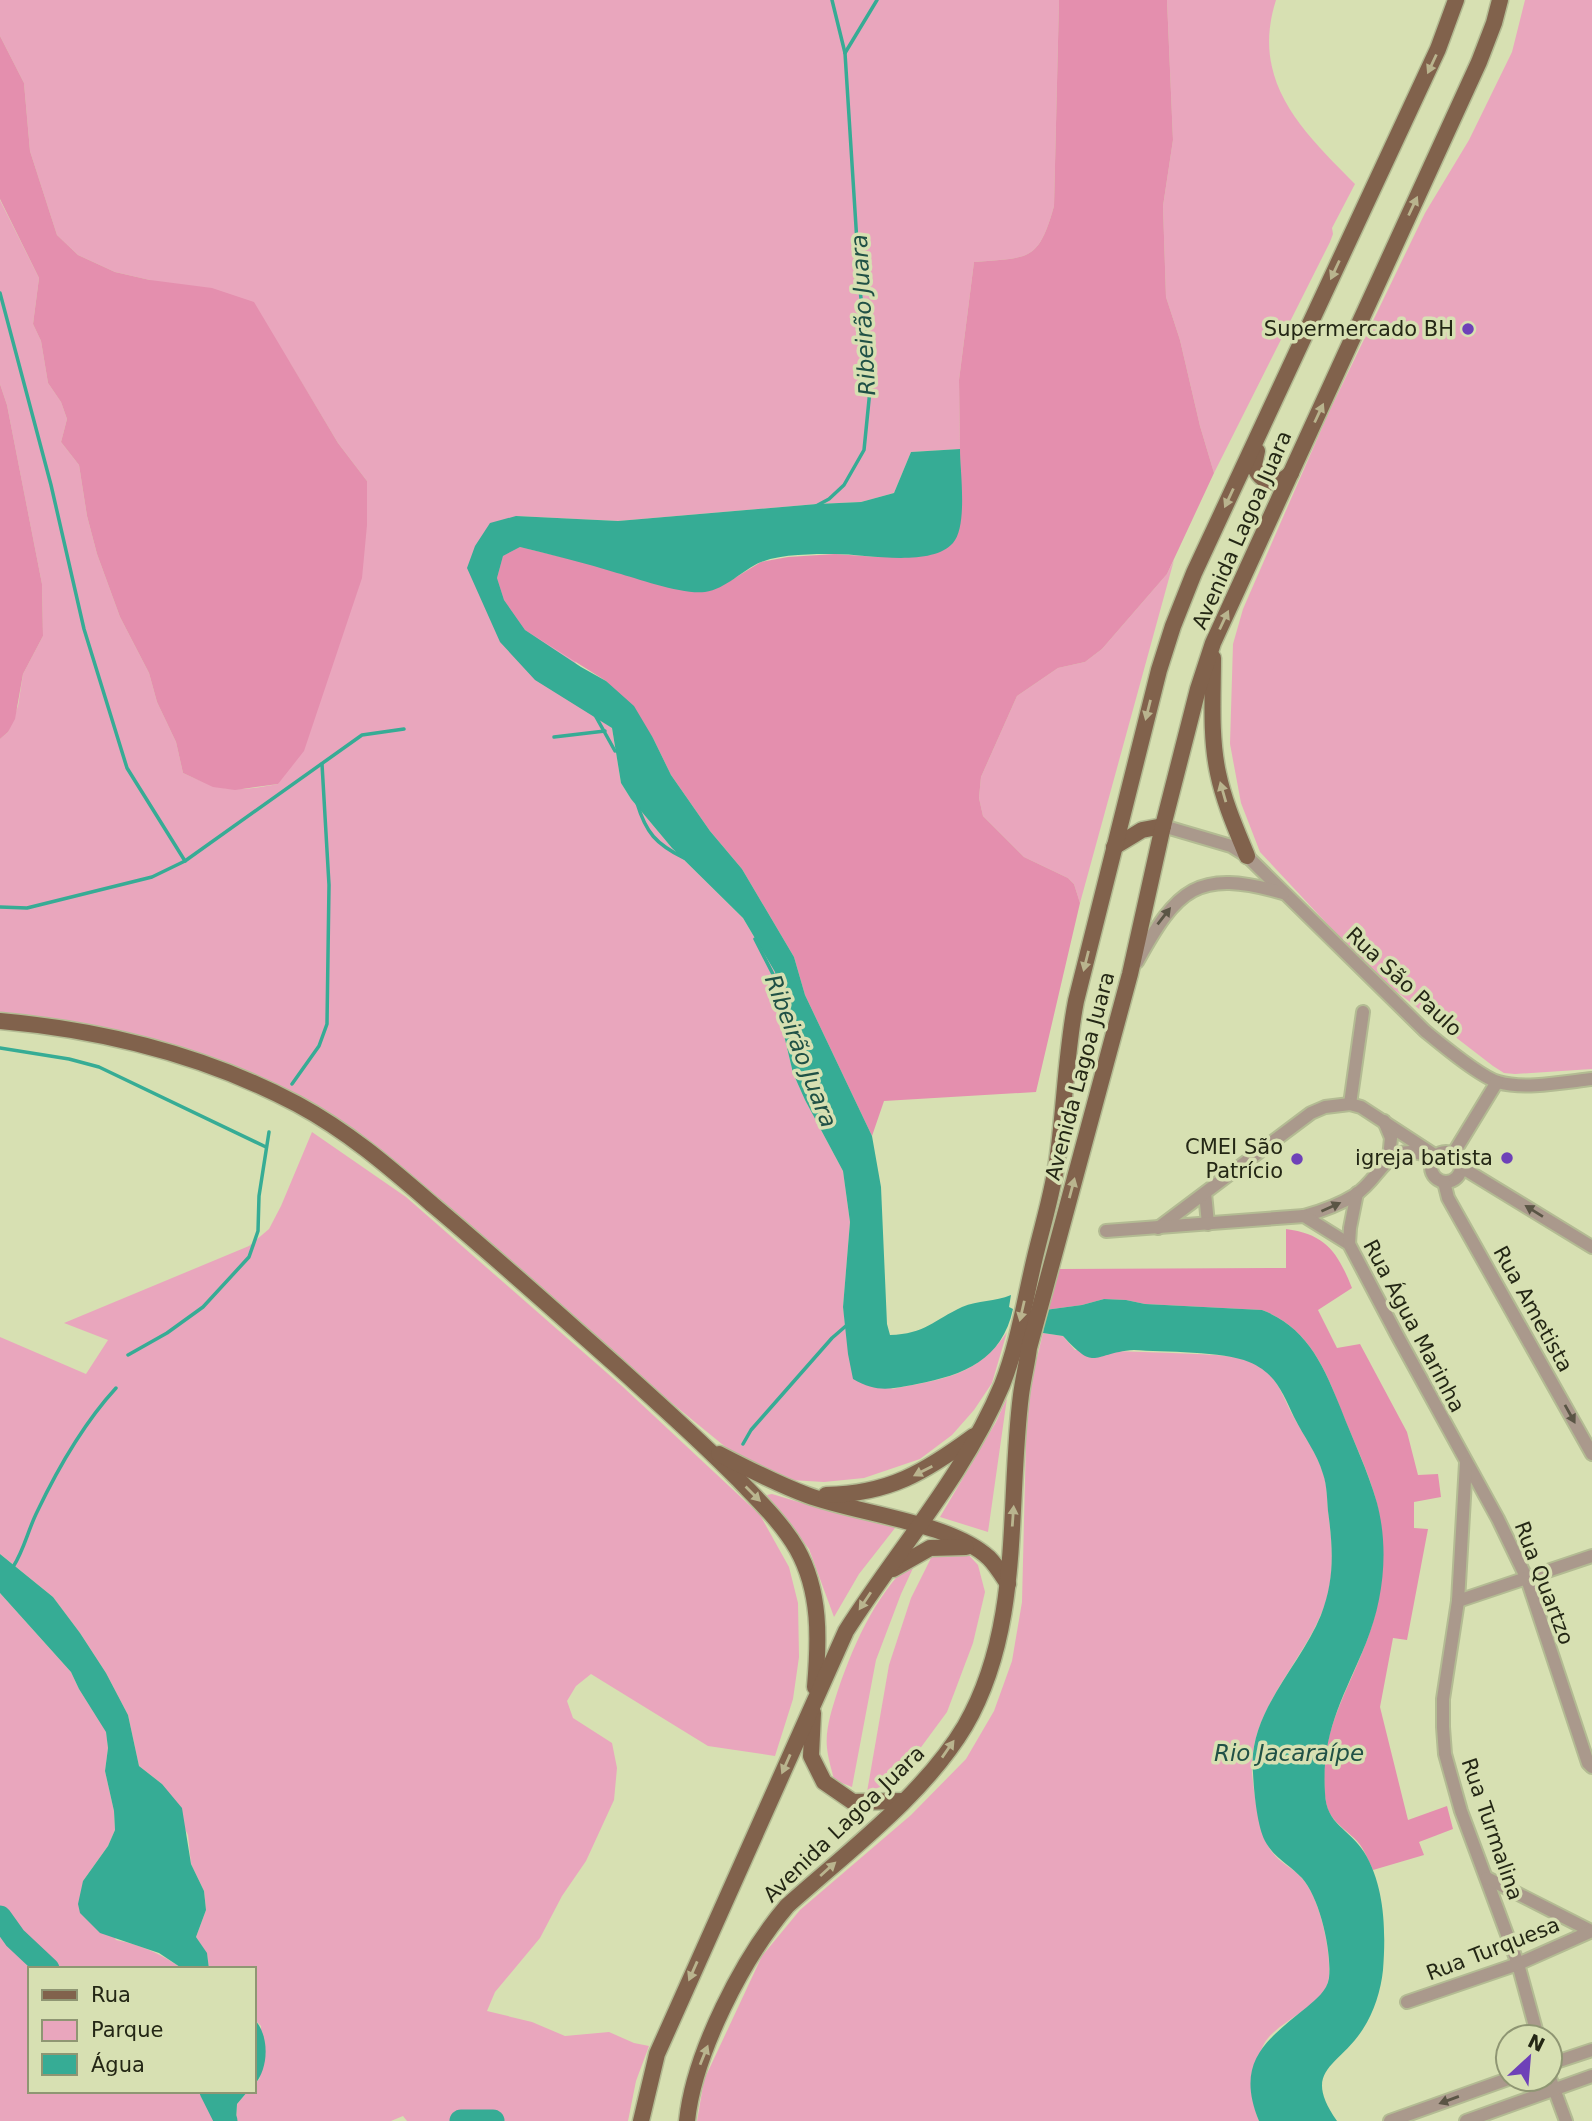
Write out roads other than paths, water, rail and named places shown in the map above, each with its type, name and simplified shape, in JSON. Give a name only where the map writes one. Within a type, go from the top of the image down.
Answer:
[{"type":"main road","name":"Avenida Lagoa Juara","points":[[687,2121],[699,2068],[721,2014],[770,1926],[787,1906],[904,1801],[939,1762],[965,1726],[980,1694],[997,1644],[1008,1584],[1022,1347],[1031,1275],[1056,1169],[1072,1022],[1159,670],[1194,573],[1438,49],[1456,0]]},
{"type":"main road","name":"Avenida Lagoa Juara","points":[[641,2121],[657,2054],[846,1631],[955,1476],[1022,1347],[1047,1282],[1129,974],[1198,690],[1213,643],[1479,62],[1500,0]]},
{"type":"main road","points":[[1278,393],[1254,465],[1261,478],[1272,482],[1283,481],[1291,473]]},
{"type":"main road","points":[[1213,643],[1217,771],[1225,801],[1247,856]]},
{"type":"main road","points":[[1114,847],[1142,830],[1163,826]]},
{"type":"main road","points":[[0,1021],[114,1039],[171,1054],[241,1078],[296,1104],[353,1137],[530,1288],[705,1446],[776,1518],[798,1551],[814,1592],[819,1640],[811,1756],[824,1783],[853,1802],[904,1801]]},
{"type":"main road","points":[[807,1496],[848,1495],[906,1480],[933,1466],[979,1433]]},
{"type":"main road","points":[[705,1446],[748,1470],[807,1496],[939,1530],[976,1548],[990,1559],[1008,1584]]},
{"type":"main road","points":[[883,1576],[930,1548],[976,1548]]},
{"type":"street","name":"Rua São Paulo","points":[[1163,826],[1218,841],[1247,856],[1425,1031],[1452,1053],[1497,1082]]},
{"type":"street","points":[[1129,974],[1160,920],[1186,894],[1201,887],[1237,883],[1283,893]]},
{"type":"street","points":[[1350,1104],[1363,1012]]},
{"type":"street","points":[[1453,1154],[1497,1082],[1544,1084],[1592,1079]]},
{"type":"street","points":[[1158,1228],[1311,1113],[1325,1107],[1350,1104],[1372,1113],[1435,1157]]},
{"type":"street","points":[[1384,1120],[1391,1138],[1389,1158]]},
{"type":"street","points":[[1106,1231],[1304,1216],[1325,1210],[1357,1193],[1389,1158],[1411,1151],[1435,1157]]},
{"type":"street","points":[[1444,1152],[1453,1154],[1459,1159],[1461,1167],[1458,1177],[1444,1182],[1434,1176],[1432,1164],[1435,1157],[1444,1152]]},
{"type":"street","points":[[1461,1167],[1592,1247]]},
{"type":"street","name":"Rua Ametista","points":[[1444,1182],[1448,1198],[1592,1454]]},
{"type":"street","points":[[1205,1193],[1208,1224]]},
{"type":"street","points":[[1349,1244],[1357,1193]]},
{"type":"street","name":"Rua Água Marinha","points":[[1304,1216],[1349,1244],[1466,1462]]},
{"type":"street","name":"Rua Quartzo","points":[[1466,1462],[1527,1579],[1590,1765]]},
{"type":"street","name":"Rua Turmalina","points":[[1466,1462],[1458,1601],[1443,1699],[1445,1754],[1461,1811],[1518,1964],[1534,2023]]},
{"type":"street","points":[[1458,1601],[1592,1556]]},
{"type":"street","points":[[1487,1878],[1591,1931]]},
{"type":"street","name":"Rua Turquesa","points":[[1408,2002],[1518,1964],[1591,1931]]},
{"type":"street","points":[[1564,2059],[1592,2050]]},
{"type":"street","points":[[1564,2082],[1592,2076]]},
{"type":"street","points":[[1390,2121],[1494,2084]]},
{"type":"street","points":[[1466,2121],[1531,2093]]},
{"type":"street","points":[[1555,2093],[1566,2121]]},
{"type":"water","points":[[960,449],[962,512],[958,535],[943,551],[930,555],[897,558],[817,554],[778,557],[754,565],[713,590],[696,592],[661,586],[520,547],[503,556],[497,578],[504,600],[525,630],[606,681],[634,706],[671,775],[710,831],[742,869],[794,957],[805,995],[872,1136],[881,1187],[887,1324],[890,1335],[912,1332],[968,1305],[1011,1295],[1009,1307],[1013,1309],[1008,1326],[990,1353],[978,1362],[950,1376],[884,1389],[853,1379],[843,1307],[850,1222],[843,1171],[793,1073],[784,1035],[775,972],[743,918],[672,848],[631,799],[621,783],[612,728],[535,680],[500,642],[467,568],[475,546],[490,523],[516,516],[618,521],[861,502],[894,493],[911,452]]},
{"type":"water","name":"Rio Jacaraípe","points":[[1104,1299],[1145,1304],[1262,1310],[1278,1317],[1302,1337],[1328,1378],[1377,1503],[1384,1555],[1381,1591],[1366,1643],[1330,1733],[1325,1793],[1329,1812],[1364,1852],[1376,1879],[1383,1909],[1383,1970],[1381,1985],[1367,2022],[1327,2070],[1323,2079],[1322,2090],[1337,2121],[1259,2121],[1252,2101],[1250,2083],[1258,2055],[1267,2042],[1321,1994],[1329,1978],[1327,1940],[1314,1898],[1302,1878],[1277,1857],[1265,1841],[1258,1817],[1253,1773],[1253,1751],[1266,1710],[1312,1634],[1326,1602],[1332,1551],[1324,1478],[1282,1392],[1266,1372],[1249,1362],[1225,1356],[1134,1350],[1095,1358],[1082,1354],[1063,1336],[1043,1333],[1045,1310]]},
{"type":"water","points":[[0,1554],[53,1597],[80,1633],[106,1673],[128,1715],[139,1766],[162,1784],[182,1808],[191,1864],[204,1891],[206,1910],[196,1937],[207,1953],[209,1967],[180,1967],[159,1953],[100,1933],[80,1913],[78,1904],[83,1881],[108,1846],[115,1830],[114,1811],[105,1771],[108,1748],[106,1732],[71,1672],[0,1593]]},
{"type":"water","points":[[256,2022],[263,2034],[266,2052],[256,2082]]},
{"type":"water","points":[[220,2093],[246,2093],[237,2104],[236,2121],[221,2121]]},
{"type":"waterway","name":"Ribeirão Juara","points":[[816,506],[829,499],[844,485],[864,450],[871,380],[860,290],[845,53],[832,0]]},
{"type":"waterway","points":[[845,53],[877,0]]},
{"type":"waterway","points":[[0,293],[51,485],[84,629],[127,768],[185,861]]},
{"type":"waterway","name":"Ribeirão Juara","points":[[595,715],[615,751]]},
{"type":"waterway","points":[[0,907],[27,908],[152,877],[185,861],[362,735],[404,729]]},
{"type":"waterway","points":[[554,737],[605,731]]},
{"type":"waterway","points":[[292,1084],[319,1046],[327,1024],[329,885],[322,764]]},
{"type":"waterway","name":"Ribeirão Juara","points":[[637,803],[653,836],[666,848],[684,858]]},
{"type":"waterway","name":"Ribeirão Juara","points":[[755,939],[777,982]]},
{"type":"waterway","points":[[0,1048],[69,1059],[99,1067],[266,1147]]},
{"type":"waterway","points":[[128,1355],[167,1333],[203,1307],[249,1257],[258,1231],[259,1196],[269,1132]]},
{"type":"waterway","points":[[743,1444],[751,1430],[832,1338],[847,1325]]},
{"type":"waterway","points":[[13,1567],[37,1512],[63,1463],[82,1431],[116,1388]]},
{"type":"waterway","points":[[0,1917],[15,1938],[46,1967]]},
{"type":"waterway","points":[[212,2093],[226,2121]]},
{"type":"waterway","points":[[461,2121],[493,2121]]},
{"type":"place","name":"Supermercado BH","points":[[1468,329]]},
{"type":"place","name":"igreja batista","points":[[1507,1158]]},
{"type":"place","name":"CMEI São Patrício","points":[[1297,1159]]}]
